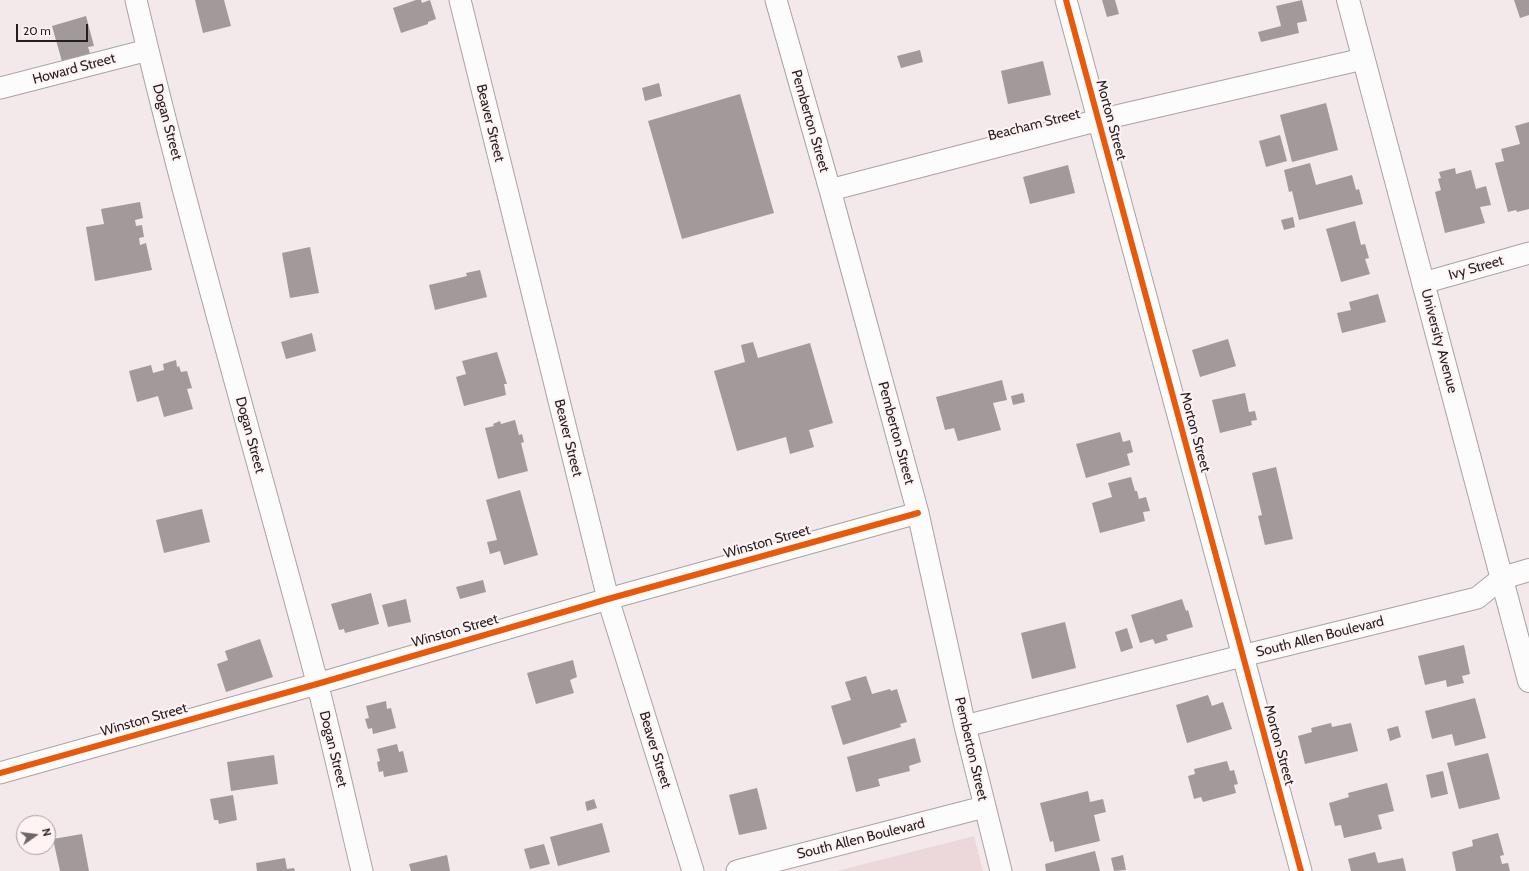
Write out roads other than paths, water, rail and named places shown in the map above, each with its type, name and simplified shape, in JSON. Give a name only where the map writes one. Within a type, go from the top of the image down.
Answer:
[{"type":"street","name":"Dogan Street","points":[[136,0],[227,351],[317,684],[362,871]]},
{"type":"street","name":"Beaver Street","points":[[460,0],[608,599],[692,871]]},
{"type":"street","name":"Pemberton Street","points":[[776,0],[830,190],[918,513],[965,726],[1001,871]]},
{"type":"street","name":"Morton Street","points":[[1066,0],[1301,871]]},
{"type":"street","name":"University Avenue","points":[[1348,0],[1529,681]]},
{"type":"street","name":"Howard Street","points":[[0,88],[148,50]]},
{"type":"street","name":"Beacham Street","points":[[830,190],[1099,120],[1363,59]]},
{"type":"street","name":"Ivy Street","points":[[1423,283],[1529,253]]},
{"type":"street","name":"Winston Street","points":[[0,773],[317,684],[608,599],[918,513]]},
{"type":"street","name":"South Allen Boulevard","points":[[965,726],[1477,598],[1502,578],[1529,570]]},
{"type":"street","name":"South Allen Boulevard","points":[[737,871],[984,807]]}]
